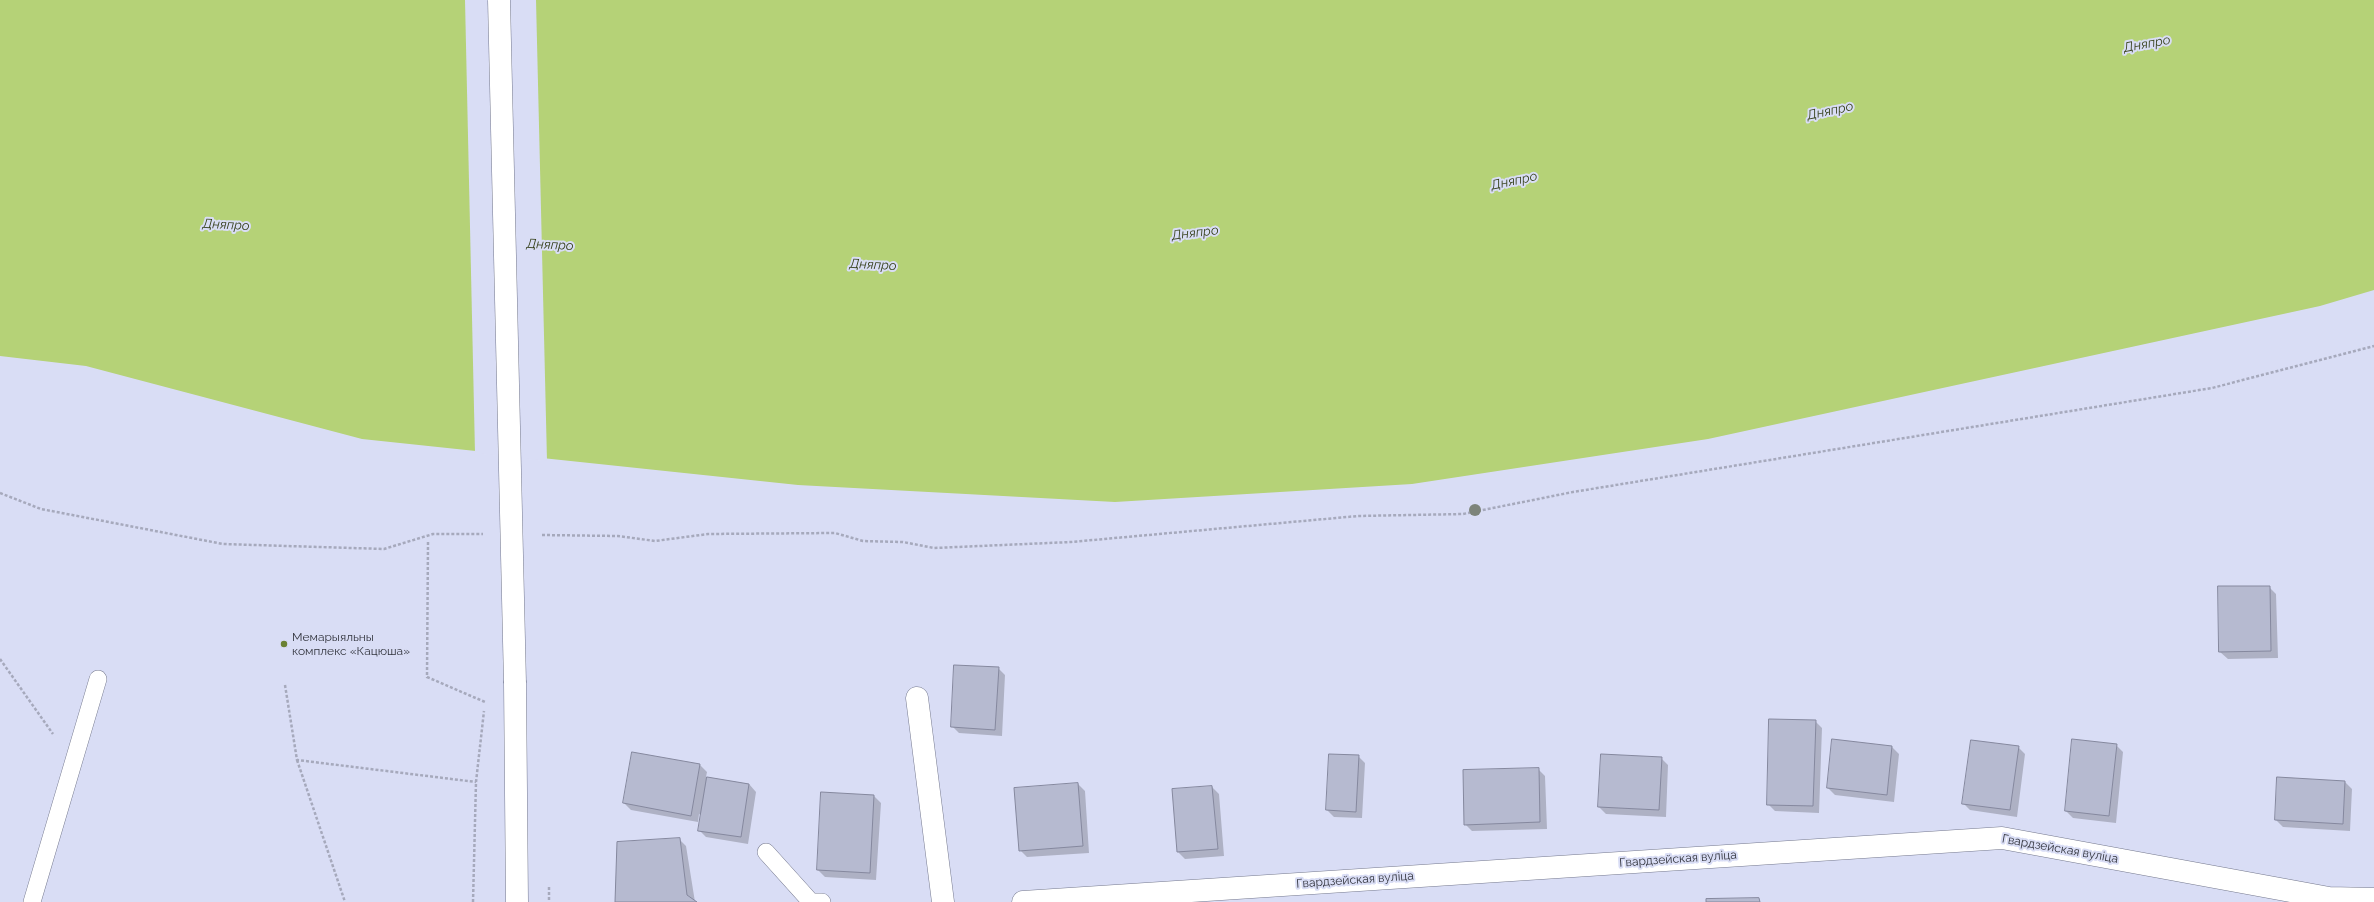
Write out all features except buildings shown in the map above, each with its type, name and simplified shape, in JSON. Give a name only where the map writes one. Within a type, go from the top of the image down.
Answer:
[{"type":"street","points":[[499,0],[515,683],[517,902]]},
{"type":"street","points":[[917,698],[943,902]]},
{"type":"street","name":"Гвардзейская вуліца","points":[[1023,902],[2002,838],[2326,900],[2374,899]]},
{"type":"lane","points":[[32,902],[98,679]]},
{"type":"lane","points":[[766,852],[811,902],[822,902]]},
{"type":"path","points":[[541,535],[618,536],[655,541],[708,534],[835,533],[863,541],[902,542],[934,548],[1071,542],[1358,516],[1463,514],[1573,492],[2212,388],[2374,346]]},
{"type":"path","points":[[0,493],[41,509],[223,544],[384,549],[433,534],[487,534]]},
{"type":"path","points":[[428,542],[427,677],[485,702]]},
{"type":"path","points":[[0,659],[20,690],[74,762]]},
{"type":"path","points":[[285,685],[297,760],[346,902]]},
{"type":"path","points":[[473,902],[476,782],[486,696]]},
{"type":"path","points":[[297,760],[476,782]]},
{"type":"water","name":"Дняпро","points":[[0,0],[2374,0],[2374,290],[2320,306],[1708,439],[1412,484],[1115,502],[798,485],[362,439],[86,366],[0,356]]},
{"type":"pier","points":[[465,0],[536,0],[547,461],[475,453]]},
{"type":"place","name":"Мемарыяльны комплекс «Кацюша»","points":[[284,644]]}]
